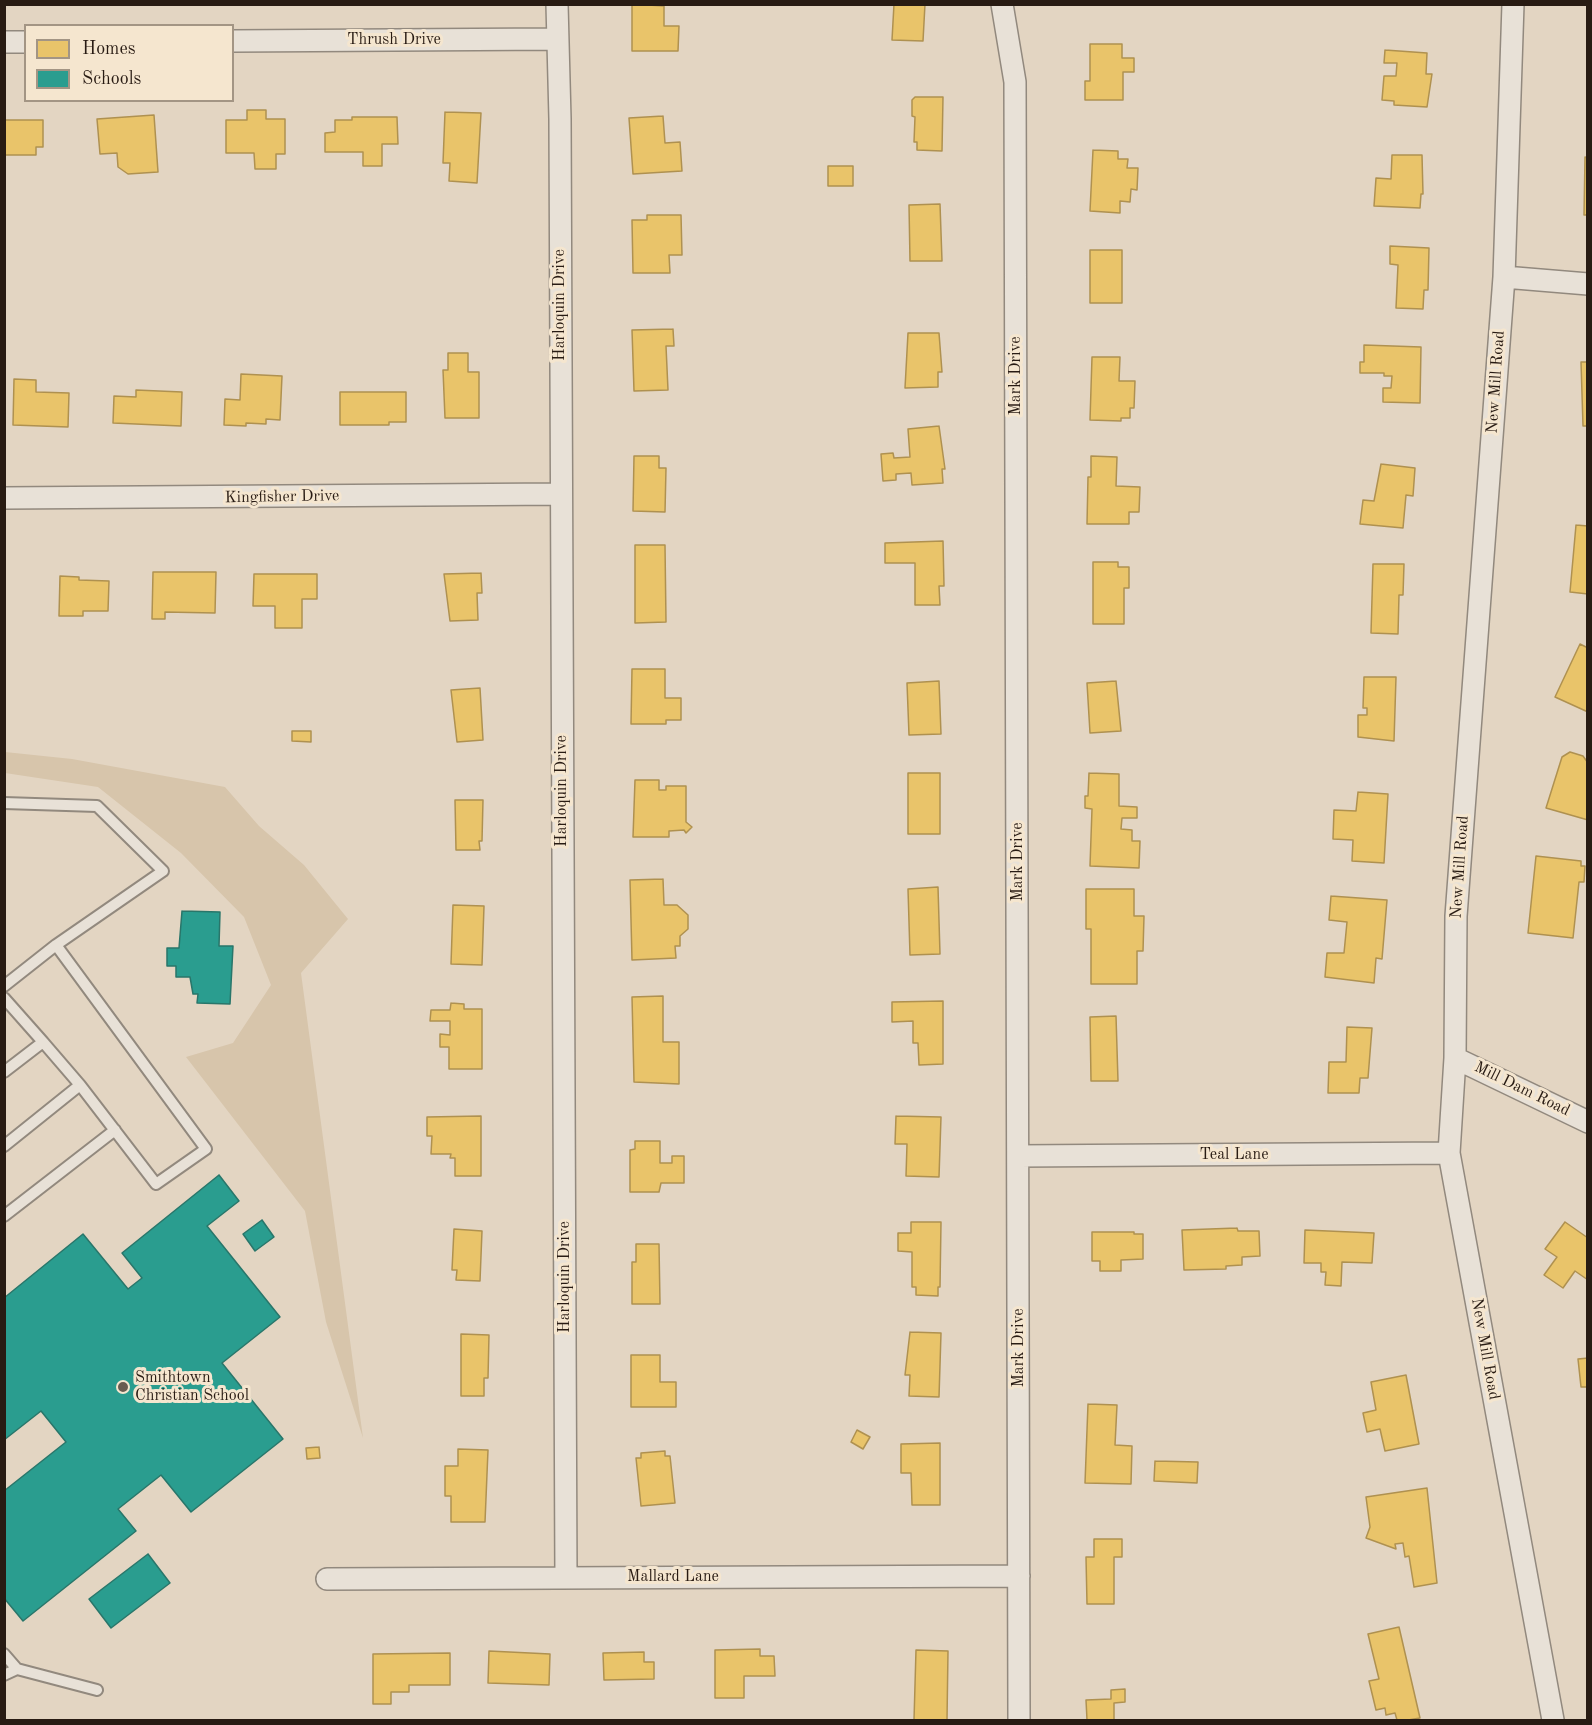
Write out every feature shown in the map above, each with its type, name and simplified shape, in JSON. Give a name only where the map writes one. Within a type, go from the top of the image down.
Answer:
[{"type":"street","name":"Harloquin Drive","points":[[557,4],[556,39],[560,118],[566,1578]]},
{"type":"street","name":"Mark Drive","points":[[1002,4],[1015,82],[1019,1720]]},
{"type":"street","name":"New Mill Road","points":[[1513,4],[1504,277],[1456,916],[1455,1058],[1449,1153],[1553,1720]]},
{"type":"street","name":"Thrush Drive","points":[[234,41],[556,39]]},
{"type":"street","points":[[4,42],[24,42]]},
{"type":"street","points":[[1504,277],[1587,284]]},
{"type":"street","name":"Kingfisher Drive","points":[[4,498],[560,494]]},
{"type":"street","name":"Mill Dam Road","points":[[1455,1058],[1587,1122]]},
{"type":"street","name":"Teal Lane","points":[[1019,1156],[1449,1153]]},
{"type":"street","name":"Mallard Lane","points":[[327,1579],[1019,1576]]},
{"type":"lane","points":[[4,803],[97,806],[163,871],[56,945],[4,986]]},
{"type":"lane","points":[[4,998],[80,1085],[156,1184],[206,1149],[56,945]]},
{"type":"lane","points":[[4,1072],[42,1042]]},
{"type":"lane","points":[[4,1146],[80,1085]]},
{"type":"lane","points":[[4,1216],[115,1130]]},
{"type":"lane","points":[[4,1654],[17,1669],[97,1689]]},
{"type":"lane","points":[[4,1675],[17,1669]]},
{"type":"shaded area","points":[[5,752],[72,759],[225,787],[259,826],[304,865],[348,919],[301,973],[363,1438],[326,1322],[305,1211],[186,1057],[233,1043],[271,985],[244,917],[181,853],[98,787],[5,773]]},
{"type":"building: Homes","points":[[632,4],[664,6],[664,26],[679,26],[678,51],[632,51]]},
{"type":"building: Homes","points":[[894,4],[925,4],[923,41],[892,40]]},
{"type":"building: Homes","points":[[1090,44],[1122,44],[1122,58],[1134,58],[1134,72],[1123,72],[1123,100],[1085,100],[1085,81],[1090,81]]},
{"type":"building: Homes","points":[[1385,50],[1427,53],[1426,74],[1432,74],[1427,107],[1394,105],[1394,101],[1382,100],[1384,76],[1396,76],[1397,63],[1384,63]]},
{"type":"building: Homes","points":[[915,97],[943,97],[942,151],[917,150],[917,142],[914,142],[915,117],[912,116],[912,100]]},
{"type":"building: Homes","points":[[247,110],[266,110],[266,119],[285,119],[285,154],[276,154],[276,169],[255,169],[254,153],[226,153],[226,120],[247,120]]},
{"type":"building: Homes","points":[[445,112],[481,113],[477,183],[449,181],[450,163],[443,163]]},
{"type":"building: Homes","points":[[154,115],[158,172],[128,174],[118,167],[117,153],[100,154],[97,119]]},
{"type":"building: Homes","points":[[663,116],[665,143],[680,142],[682,171],[633,174],[629,118]]},
{"type":"building: Homes","points":[[352,117],[397,117],[398,144],[382,144],[382,166],[363,166],[363,152],[325,152],[325,133],[335,132],[335,120],[352,120]]},
{"type":"building: Homes","points":[[4,120],[43,120],[43,147],[36,147],[36,155],[4,155]]},
{"type":"building: Homes","points":[[1093,150],[1118,151],[1118,159],[1128,159],[1127,168],[1138,168],[1137,190],[1131,189],[1130,202],[1120,201],[1120,213],[1090,211]]},
{"type":"building: Homes","points":[[1392,155],[1422,155],[1423,194],[1421,194],[1420,208],[1374,206],[1376,178],[1391,179]]},
{"type":"building: Homes","points":[[1585,157],[1588,158],[1588,215],[1584,215]]},
{"type":"building: Homes","points":[[828,166],[853,166],[853,186],[828,186]]},
{"type":"building: Homes","points":[[940,204],[942,261],[910,261],[909,205]]},
{"type":"building: Homes","points":[[647,215],[681,215],[682,255],[669,255],[670,273],[633,273],[632,220],[647,220]]},
{"type":"building: Homes","points":[[1390,246],[1429,248],[1428,290],[1424,290],[1423,309],[1396,308],[1398,265],[1390,264]]},
{"type":"building: Homes","points":[[1090,250],[1122,250],[1122,303],[1090,303]]},
{"type":"building: Homes","points":[[673,329],[674,346],[666,346],[668,390],[634,391],[632,330]]},
{"type":"building: Homes","points":[[908,333],[939,333],[942,372],[938,372],[938,387],[905,388]]},
{"type":"building: Homes","points":[[1364,345],[1421,347],[1420,403],[1383,402],[1383,388],[1391,388],[1392,376],[1384,376],[1384,373],[1360,373],[1360,362],[1364,362]]},
{"type":"building: Homes","points":[[448,353],[468,353],[468,372],[479,372],[479,418],[445,418],[443,370],[448,370]]},
{"type":"building: Homes","points":[[1092,357],[1120,357],[1119,381],[1135,381],[1134,408],[1130,408],[1130,418],[1121,418],[1121,421],[1090,420]]},
{"type":"building: Homes","points":[[1581,362],[1588,362],[1588,426],[1583,426]]},
{"type":"building: Homes","points":[[241,374],[282,376],[280,420],[266,419],[266,424],[246,423],[246,426],[224,425],[225,399],[240,400]]},
{"type":"building: Homes","points":[[14,379],[36,380],[36,392],[69,393],[68,427],[13,425]]},
{"type":"building: Homes","points":[[136,390],[182,392],[181,426],[113,423],[114,396],[136,397]]},
{"type":"building: Homes","points":[[340,392],[406,392],[406,422],[389,422],[389,425],[340,425]]},
{"type":"building: Homes","points":[[939,426],[945,469],[942,469],[943,483],[912,485],[911,473],[896,474],[896,480],[883,481],[881,454],[893,453],[894,458],[910,457],[908,429]]},
{"type":"building: Homes","points":[[634,456],[659,456],[659,468],[666,468],[665,512],[633,511]]},
{"type":"building: Homes","points":[[1091,456],[1117,457],[1116,486],[1140,487],[1139,512],[1129,512],[1129,524],[1087,524]]},
{"type":"building: Homes","points":[[1381,464],[1415,468],[1413,496],[1406,495],[1403,528],[1360,524],[1363,500],[1374,501]]},
{"type":"building: Homes","points":[[1576,525],[1588,526],[1588,594],[1570,592]]},
{"type":"building: Homes","points":[[943,541],[944,586],[939,586],[940,605],[915,605],[915,563],[885,563],[885,543]]},
{"type":"building: Homes","points":[[635,545],[665,545],[666,622],[635,623]]},
{"type":"building: Homes","points":[[1093,562],[1118,562],[1118,567],[1129,567],[1129,588],[1124,588],[1124,624],[1093,624]]},
{"type":"building: Homes","points":[[1373,564],[1404,564],[1403,595],[1399,595],[1398,634],[1371,633]]},
{"type":"building: Homes","points":[[153,572],[216,572],[215,613],[165,612],[165,619],[152,619]]},
{"type":"building: Homes","points":[[481,573],[482,593],[477,593],[478,620],[450,621],[444,574]]},
{"type":"building: Homes","points":[[254,574],[317,574],[317,599],[302,599],[302,628],[275,628],[275,606],[253,606]]},
{"type":"building: Homes","points":[[60,576],[79,577],[79,580],[109,581],[108,611],[83,611],[83,616],[59,616]]},
{"type":"building: Homes","points":[[1580,644],[1588,648],[1588,712],[1555,697]]},
{"type":"building: Homes","points":[[632,669],[665,669],[665,698],[681,698],[681,720],[666,720],[666,724],[631,724]]},
{"type":"building: Homes","points":[[1364,677],[1396,677],[1394,741],[1358,737],[1358,715],[1367,715],[1367,708],[1363,708]]},
{"type":"building: Homes","points":[[939,681],[941,734],[909,735],[907,683]]},
{"type":"building: Homes","points":[[1116,681],[1121,731],[1090,733],[1087,683]]},
{"type":"building: Homes","points":[[480,688],[483,740],[457,742],[451,690]]},
{"type":"building: Homes","points":[[292,731],[311,731],[311,742],[292,741]]},
{"type":"building: Homes","points":[[1570,752],[1583,756],[1588,763],[1588,820],[1546,808],[1562,757]]},
{"type":"building: Homes","points":[[908,773],[940,773],[940,834],[908,834]]},
{"type":"building: Homes","points":[[1089,773],[1119,774],[1119,806],[1137,807],[1137,818],[1122,818],[1121,829],[1132,830],[1132,841],[1140,841],[1139,868],[1090,866],[1092,809],[1085,808]]},
{"type":"building: Homes","points":[[635,780],[659,780],[659,790],[666,790],[666,786],[686,786],[686,822],[692,827],[686,833],[684,830],[669,831],[669,837],[633,837]]},
{"type":"building: Homes","points":[[1358,792],[1388,794],[1384,863],[1352,861],[1353,840],[1333,839],[1334,810],[1356,811]]},
{"type":"building: Homes","points":[[455,800],[483,800],[480,850],[456,850]]},
{"type":"building: Homes","points":[[1536,856],[1581,861],[1581,866],[1585,866],[1584,882],[1579,882],[1573,938],[1528,933]]},
{"type":"building: Homes","points":[[663,879],[664,905],[677,905],[688,915],[688,929],[680,936],[680,946],[675,946],[676,958],[632,960],[630,880]]},
{"type":"building: Homes","points":[[938,887],[940,954],[910,955],[908,889]]},
{"type":"building: Homes","points":[[1086,889],[1134,889],[1134,916],[1144,916],[1143,951],[1137,951],[1137,984],[1091,984],[1091,929],[1086,929]]},
{"type":"building: Homes","points":[[1331,896],[1387,900],[1382,959],[1376,958],[1374,983],[1325,977],[1327,953],[1344,953],[1347,922],[1329,920]]},
{"type":"building: Homes","points":[[453,905],[484,906],[482,965],[451,964]]},
{"type":"building: Homes","points":[[663,996],[663,1042],[679,1042],[679,1084],[634,1082],[632,997]]},
{"type":"building: Homes","points":[[943,1001],[943,1064],[919,1065],[918,1043],[913,1043],[913,1021],[892,1022],[892,1002]]},
{"type":"building: Homes","points":[[451,1003],[464,1004],[464,1009],[482,1009],[482,1069],[449,1069],[449,1047],[440,1047],[440,1034],[450,1035],[450,1021],[430,1021],[431,1010],[450,1010]]},
{"type":"building: Homes","points":[[1116,1016],[1118,1081],[1091,1081],[1090,1017]]},
{"type":"building: Homes","points":[[1347,1027],[1372,1028],[1368,1078],[1360,1078],[1359,1093],[1328,1093],[1329,1062],[1346,1062]]},
{"type":"building: Homes","points":[[481,1116],[481,1176],[455,1176],[455,1158],[450,1158],[451,1154],[431,1154],[432,1136],[427,1136],[427,1117]]},
{"type":"building: Homes","points":[[896,1116],[941,1117],[939,1177],[906,1176],[907,1144],[895,1144]]},
{"type":"building: Homes","points":[[635,1141],[660,1141],[660,1163],[672,1163],[672,1156],[684,1156],[684,1183],[661,1183],[659,1192],[630,1192],[630,1150],[635,1149]]},
{"type":"building: Homes","points":[[911,1222],[941,1222],[938,1296],[916,1295],[916,1287],[912,1287],[912,1252],[898,1251],[898,1233],[911,1233]]},
{"type":"building: Homes","points":[[1565,1222],[1588,1238],[1588,1280],[1575,1271],[1563,1288],[1544,1275],[1557,1257],[1545,1249]]},
{"type":"building: Homes","points":[[1237,1228],[1238,1231],[1259,1231],[1260,1256],[1242,1257],[1242,1265],[1226,1266],[1226,1269],[1184,1270],[1182,1230]]},
{"type":"building: Homes","points":[[454,1229],[482,1231],[480,1281],[456,1280],[457,1270],[452,1270]]},
{"type":"building: Homes","points":[[1305,1230],[1374,1233],[1372,1263],[1342,1262],[1341,1286],[1325,1285],[1326,1272],[1321,1272],[1321,1263],[1304,1263]]},
{"type":"building: Homes","points":[[1092,1232],[1143,1234],[1143,1259],[1121,1260],[1121,1271],[1100,1271],[1100,1261],[1092,1261]]},
{"type":"building: Homes","points":[[636,1244],[659,1244],[660,1304],[632,1304],[632,1262],[636,1262]]},
{"type":"building: Homes","points":[[910,1332],[941,1333],[939,1397],[909,1396],[910,1375],[905,1375]]},
{"type":"building: Homes","points":[[461,1334],[489,1335],[488,1378],[484,1378],[484,1396],[461,1396]]},
{"type":"building: Homes","points":[[631,1355],[660,1355],[660,1382],[676,1382],[676,1407],[631,1407]]},
{"type":"building: Homes","points":[[1588,1358],[1588,1387],[1581,1387],[1578,1359]]},
{"type":"building: Homes","points":[[1406,1375],[1419,1444],[1385,1451],[1380,1429],[1367,1432],[1363,1413],[1376,1410],[1371,1382]]},
{"type":"building: Homes","points":[[1088,1404],[1117,1405],[1115,1445],[1132,1446],[1131,1484],[1085,1483]]},
{"type":"building: Homes","points":[[857,1430],[870,1437],[863,1449],[851,1442]]},
{"type":"building: Homes","points":[[940,1443],[940,1505],[912,1505],[911,1473],[901,1473],[901,1444]]},
{"type":"building: Homes","points":[[319,1447],[320,1458],[307,1459],[306,1448]]},
{"type":"building: Homes","points":[[458,1449],[488,1450],[485,1522],[451,1522],[451,1496],[445,1496],[445,1466],[458,1466]]},
{"type":"building: Homes","points":[[665,1451],[665,1456],[670,1456],[675,1503],[641,1506],[636,1458],[641,1458],[641,1453]]},
{"type":"building: Homes","points":[[1155,1461],[1198,1462],[1197,1483],[1154,1481]]},
{"type":"building: Homes","points":[[1427,1488],[1437,1583],[1414,1587],[1409,1556],[1405,1557],[1403,1543],[1395,1544],[1396,1549],[1366,1538],[1370,1527],[1366,1497]]},
{"type":"building: Homes","points":[[1094,1539],[1122,1539],[1122,1557],[1114,1557],[1114,1604],[1087,1604],[1086,1557],[1094,1557]]},
{"type":"building: Homes","points":[[1399,1627],[1420,1718],[1408,1720],[1397,1720],[1395,1713],[1386,1715],[1385,1708],[1376,1710],[1369,1681],[1379,1679],[1368,1634]]},
{"type":"building: Homes","points":[[760,1649],[760,1656],[774,1656],[775,1676],[744,1676],[744,1698],[715,1698],[715,1650]]},
{"type":"building: Homes","points":[[916,1650],[948,1651],[947,1720],[914,1720]]},
{"type":"building: Homes","points":[[489,1651],[550,1654],[549,1685],[488,1683]]},
{"type":"building: Homes","points":[[644,1652],[644,1662],[654,1662],[654,1679],[604,1680],[603,1653]]},
{"type":"building: Homes","points":[[450,1653],[450,1685],[409,1685],[409,1692],[391,1692],[391,1704],[373,1704],[373,1654]]},
{"type":"building: Homes","points":[[1125,1689],[1125,1702],[1114,1703],[1114,1720],[1087,1720],[1086,1700],[1111,1699],[1111,1690]]},
{"type":"building: Schools","points":[[182,911],[220,912],[219,946],[233,946],[230,1004],[197,1003],[198,994],[193,994],[190,977],[176,977],[176,966],[167,966],[167,948],[179,948]]},
{"type":"building: Schools","name":"Smithtown Christian School","points":[[219,1175],[239,1201],[207,1226],[280,1317],[222,1363],[283,1439],[191,1512],[161,1475],[118,1509],[136,1531],[23,1621],[4,1598],[4,1491],[66,1442],[41,1411],[4,1440],[4,1298],[83,1234],[128,1289],[142,1278],[122,1253]]},
{"type":"building: Schools","points":[[262,1220],[274,1237],[255,1251],[243,1234]]},
{"type":"building: Schools","points":[[148,1554],[170,1583],[111,1628],[89,1599]]},
{"type":"place","name":"Smithtown Christian School","points":[[123,1387]]}]
